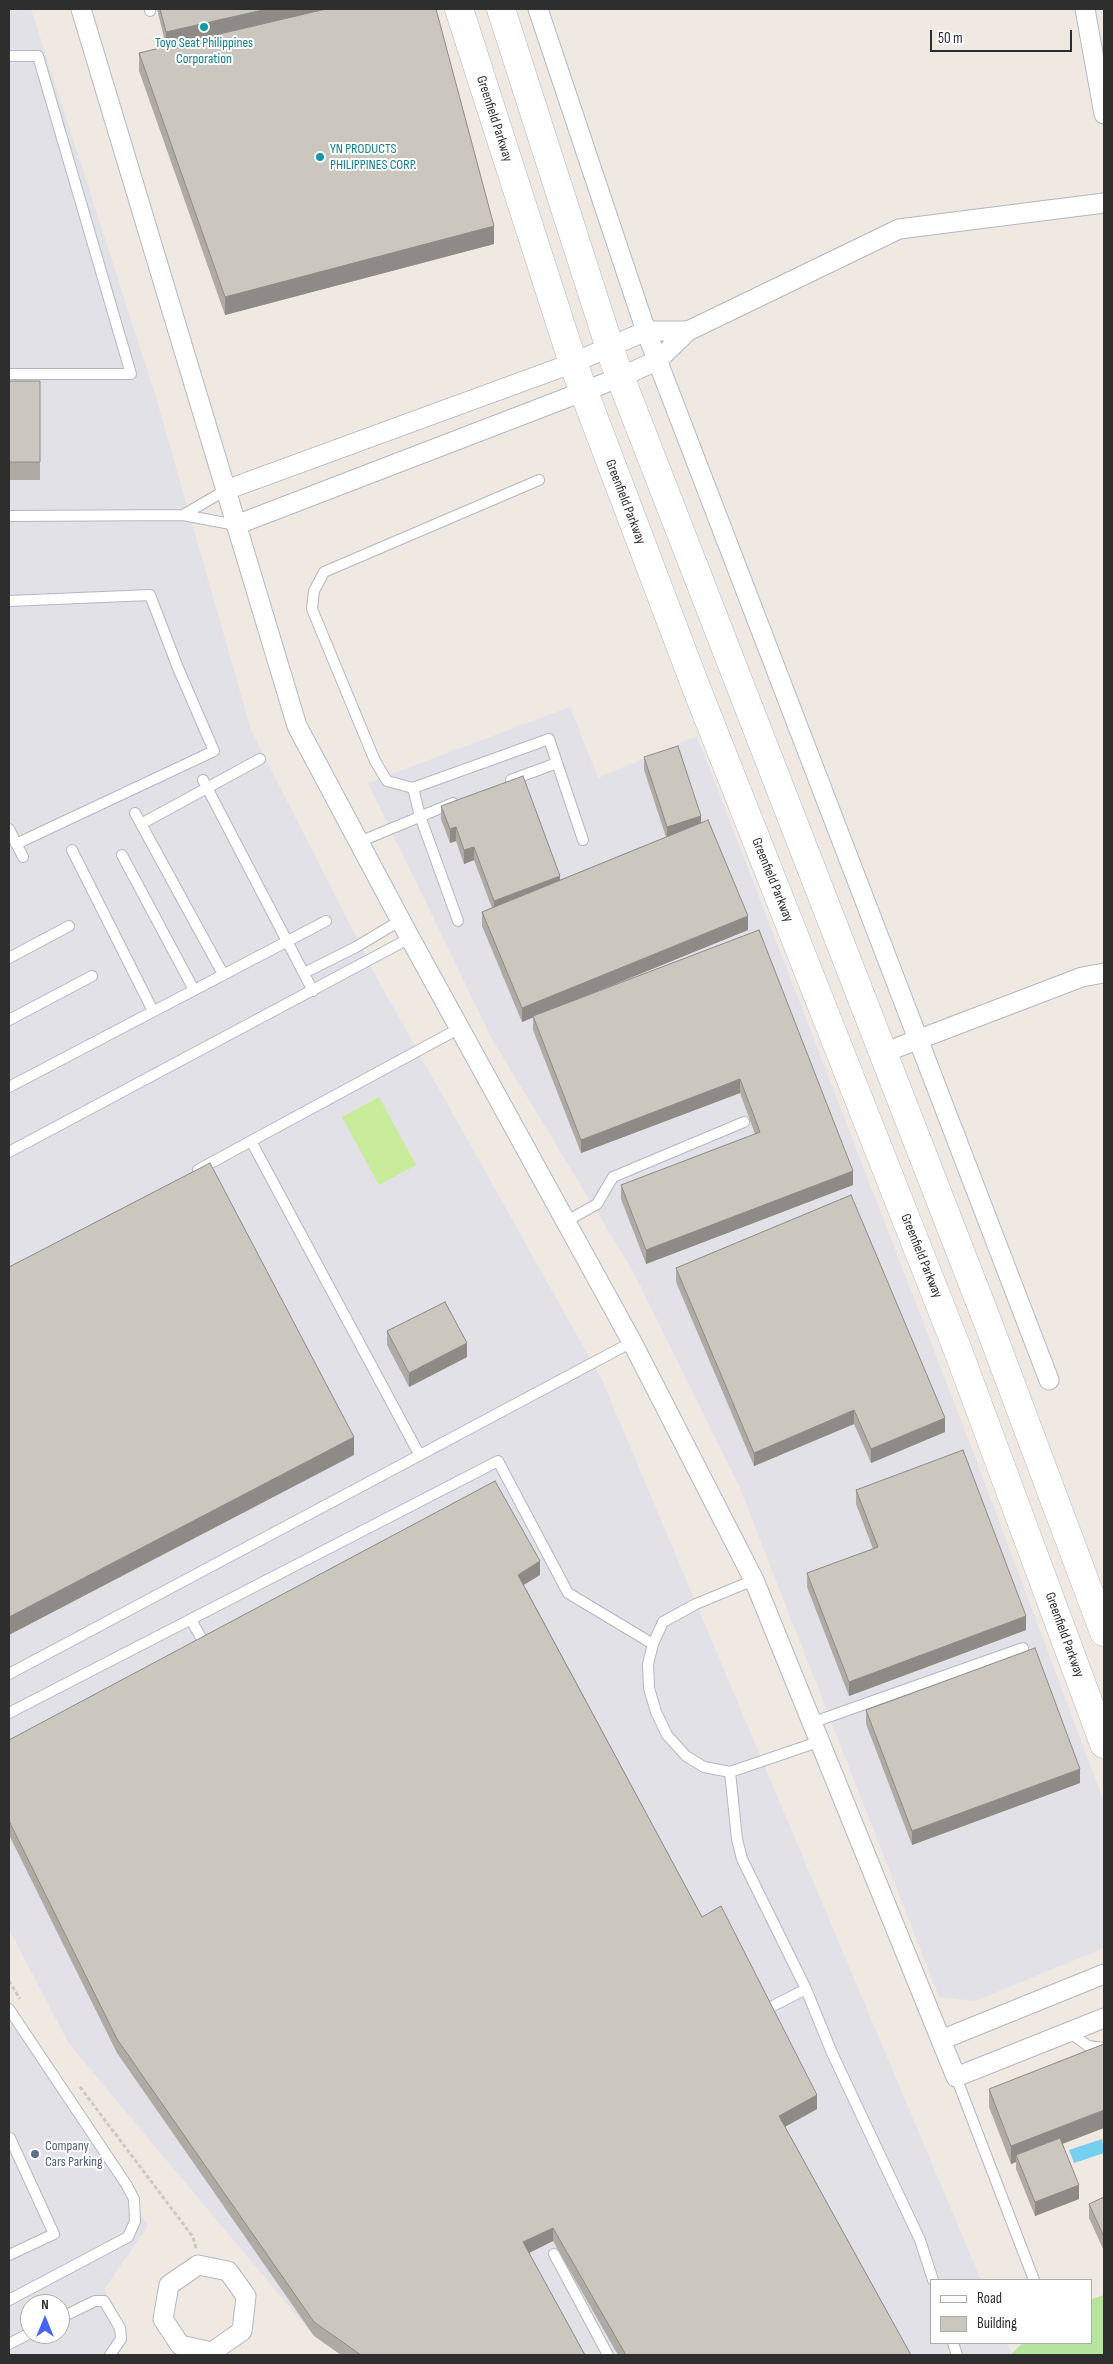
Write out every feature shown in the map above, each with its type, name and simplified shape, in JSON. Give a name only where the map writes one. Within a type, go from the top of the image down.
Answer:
[{"type":"main road","name":"Greenfield Parkway","points":[[459,9],[572,363],[694,682],[957,1348],[1104,1744]]},
{"type":"main road","points":[[501,9],[610,348],[990,1328],[1104,1632]]},
{"type":"street","points":[[81,9],[297,726],[410,938],[632,1342],[754,1580],[818,1742],[956,2077],[1104,2018]]},
{"type":"street","points":[[538,9],[646,331],[1049,1380]]},
{"type":"street","points":[[1085,9],[1104,114]]},
{"type":"street","points":[[236,525],[621,377],[658,360],[688,331],[899,230],[1104,203]]},
{"type":"street","points":[[226,490],[572,363],[646,331],[688,331]]},
{"type":"street","points":[[883,1053],[1082,977],[1104,973]]},
{"type":"street","points":[[941,2040],[1104,1974]]},
{"type":"street","points":[[198,2265],[228,2271],[246,2296],[242,2331],[212,2352],[177,2350],[163,2319],[169,2285],[198,2265]]},
{"type":"lane","points":[[9,56],[38,56],[131,374],[9,374]]},
{"type":"lane","points":[[539,480],[324,572],[314,591],[312,609],[376,761],[387,781],[413,788],[549,739],[583,840]]},
{"type":"lane","points":[[183,515],[226,490]]},
{"type":"lane","points":[[9,516],[183,515],[236,525]]},
{"type":"lane","points":[[9,602],[150,595],[178,668],[214,751],[16,844]]},
{"type":"lane","points":[[141,824],[205,784],[260,760]]},
{"type":"lane","points":[[502,784],[556,763]]},
{"type":"lane","points":[[205,784],[313,991]]},
{"type":"lane","points":[[413,788],[420,816],[458,921]]},
{"type":"lane","points":[[360,842],[465,798]]},
{"type":"lane","points":[[135,813],[223,974]]},
{"type":"lane","points":[[9,829],[23,857]]},
{"type":"lane","points":[[72,850],[153,1011]]},
{"type":"lane","points":[[122,855],[194,990]]},
{"type":"lane","points":[[304,973],[356,947],[401,920]]},
{"type":"lane","points":[[9,1087],[326,921]]},
{"type":"lane","points":[[9,958],[70,926]]},
{"type":"lane","points":[[9,1152],[410,938]]},
{"type":"lane","points":[[9,1020],[92,976]]},
{"type":"lane","points":[[192,1173],[460,1028]]},
{"type":"lane","points":[[565,1222],[597,1204],[613,1177],[744,1122]]},
{"type":"lane","points":[[251,1141],[419,1454]]},
{"type":"lane","points":[[9,1674],[632,1342]]},
{"type":"lane","points":[[9,1713],[498,1462],[568,1593],[653,1644]]},
{"type":"lane","points":[[754,1580],[696,1604],[663,1622],[653,1644],[648,1664],[649,1688],[656,1712],[667,1735],[686,1756],[704,1767],[730,1772],[818,1742]]},
{"type":"lane","points":[[191,1620],[207,1648]]},
{"type":"lane","points":[[811,1723],[1023,1648]]},
{"type":"lane","points":[[730,1772],[737,1839],[742,1860],[806,1989],[832,2053],[920,2240],[933,2279]]},
{"type":"lane","points":[[767,2009],[806,1989]]},
{"type":"lane","points":[[9,2009],[126,2184],[134,2199],[135,2221],[128,2237],[9,2300]]},
{"type":"lane","points":[[1068,2031],[1088,2046],[1104,2048]]},
{"type":"lane","points":[[956,2077],[1034,2279]]},
{"type":"lane","points":[[9,2139],[54,2234],[9,2255]]},
{"type":"lane","points":[[554,2254],[608,2355]]},
{"type":"lane","points":[[70,2313],[95,2301],[104,2301],[120,2328],[121,2339],[110,2355]]},
{"type":"path","points":[[9,1980],[24,2004]]},
{"type":"path","points":[[76,2081],[193,2237],[198,2265]]},
{"type":"shaded area","points":[[9,9],[31,9],[155,394],[251,730],[379,982],[602,1380],[981,2279],[930,2279],[930,2344],[1008,2344],[1013,2355],[341,2355],[314,2336],[69,2044],[9,1929]]},
{"type":"shaded area","points":[[570,707],[598,778],[697,736],[974,1454],[1104,1802],[1104,1948],[975,2001],[939,1997],[739,1486],[634,1273],[492,1039],[368,783]]},
{"type":"shaded area","points":[[9,2013],[148,2226],[105,2288],[120,2355],[9,2355]]},
{"type":"green space","points":[[379,1097],[416,1165],[379,1185],[342,1117]]},
{"type":"green space","points":[[1104,2295],[1104,2355],[1013,2355],[1012,2353],[1022,2344],[1093,2344],[1093,2299]]},
{"type":"water","points":[[1102,2139],[1104,2153],[1074,2163],[1069,2150]]},
{"type":"building","points":[[160,9],[267,9],[166,32]]},
{"type":"building","name":"YN PRODUCTS PHILIPPINES CORP.","points":[[326,9],[436,9],[494,226],[225,297],[139,53]]},
{"type":"building","points":[[9,381],[40,381],[40,462],[9,462]]},
{"type":"building","points":[[678,746],[701,816],[667,827],[644,757]]},
{"type":"building","points":[[523,776],[560,876],[494,901],[474,847],[464,850],[456,827],[450,829],[441,806]]},
{"type":"building","points":[[708,820],[748,916],[522,1008],[482,912]]},
{"type":"building","points":[[759,930],[853,1171],[646,1250],[621,1185],[760,1132],[740,1079],[581,1140],[533,1016]]},
{"type":"building","points":[[210,1163],[354,1437],[9,1617],[9,1267]]},
{"type":"building","points":[[851,1195],[945,1418],[871,1449],[854,1410],[754,1453],[676,1268]]},
{"type":"building","points":[[445,1302],[467,1343],[409,1373],[387,1331]]},
{"type":"building","points":[[963,1450],[1026,1616],[849,1682],[807,1573],[878,1547],[856,1490]]},
{"type":"building","points":[[495,1481],[540,1561],[518,1575],[702,1917],[721,1906],[817,2095],[779,2116],[911,2355],[626,2355],[553,2228],[523,2242],[585,2355],[361,2355],[314,2322],[117,2039],[9,1821],[9,1740]]},
{"type":"building","points":[[1035,1648],[1080,1769],[912,1831],[866,1710]]},
{"type":"building","points":[[1104,2044],[1104,2110],[1011,2146],[989,2089]]},
{"type":"building","points":[[1060,2138],[1079,2185],[1035,2202],[1016,2155]]},
{"type":"building","points":[[1104,2197],[1104,2237],[1089,2204]]},
{"type":"place","name":"Toyo Seat Philippines Corporation","points":[[204,27]]},
{"type":"place","name":"YN PRODUCTS PHILIPPINES CORP.","points":[[320,157]]},
{"type":"place","name":"Company Cars Parking","points":[[35,2154]]}]
